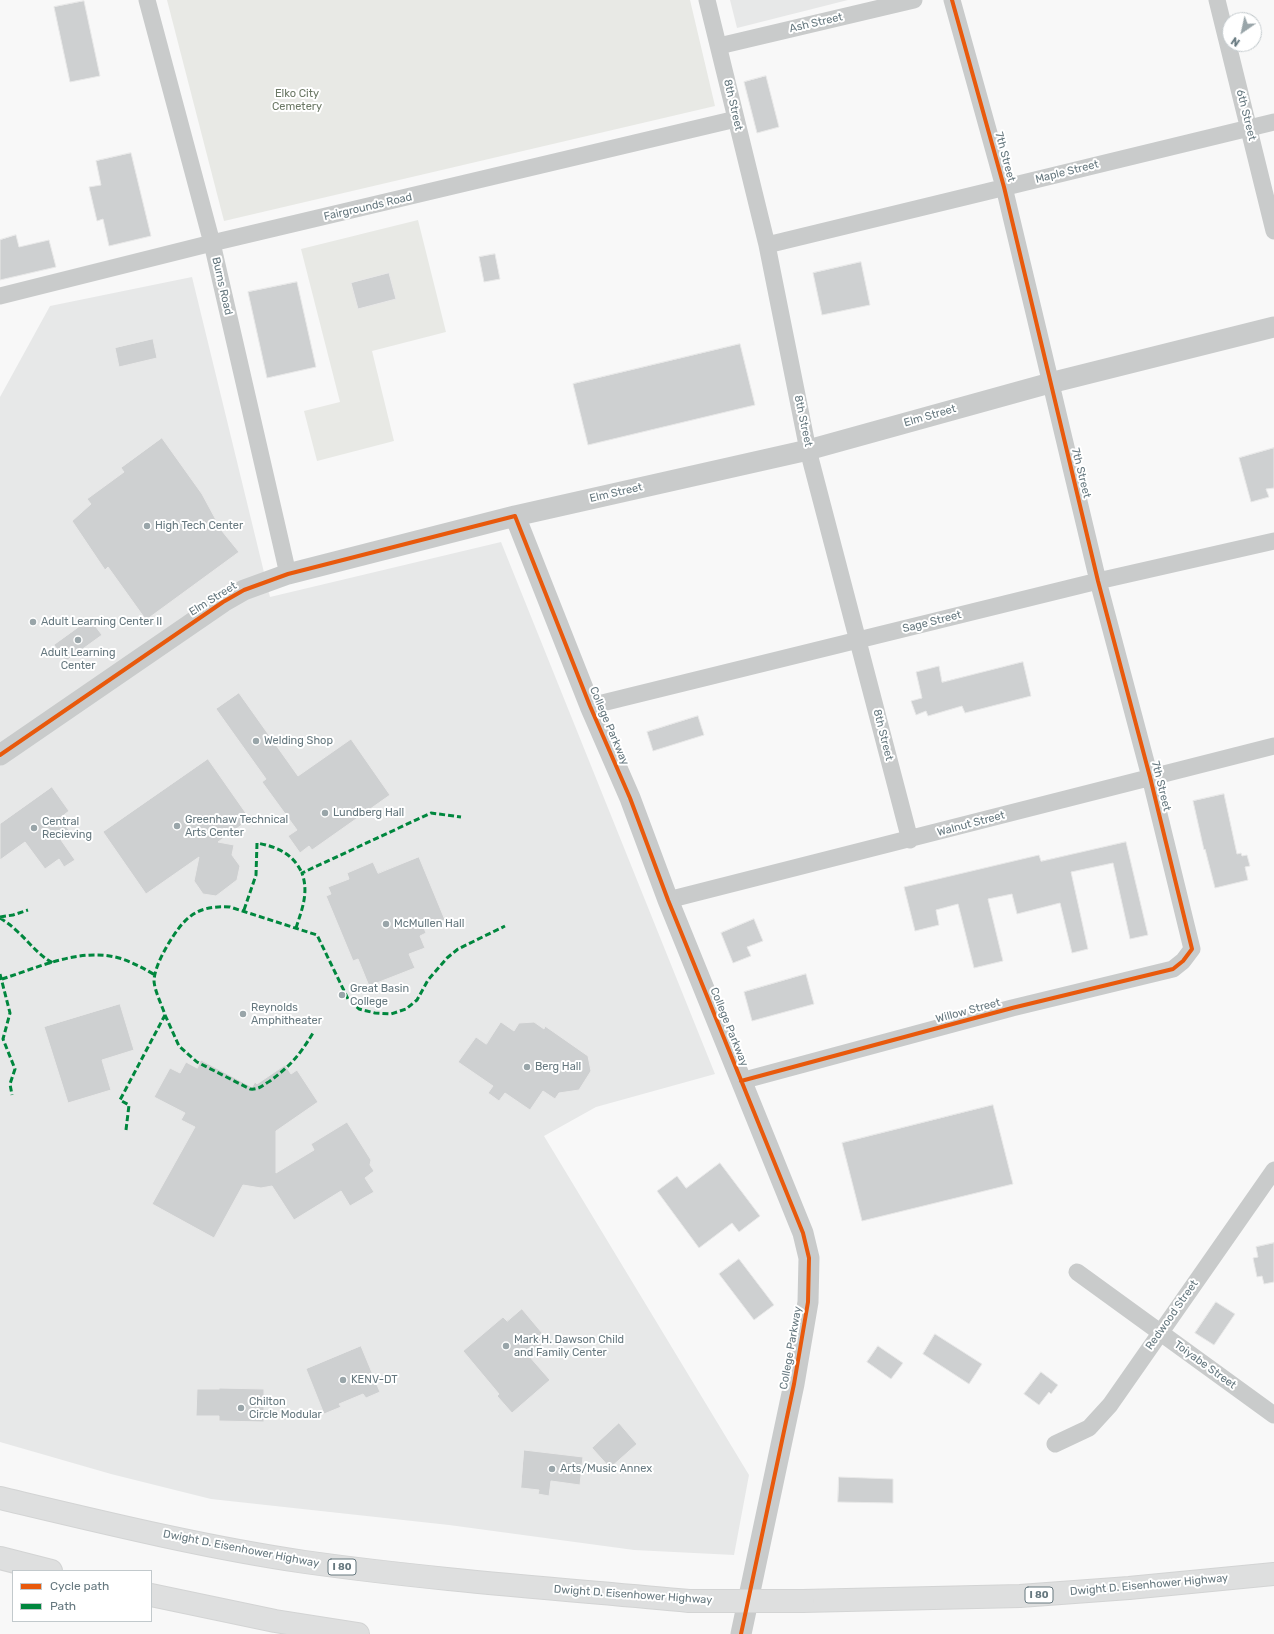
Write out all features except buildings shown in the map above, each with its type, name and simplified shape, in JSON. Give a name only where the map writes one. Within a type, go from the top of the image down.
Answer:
[{"type":"highway","name":"Dwight D. Eisenhower Highway","points":[[0,1498],[195,1541],[304,1562],[434,1578],[689,1601],[803,1601],[1020,1596],[1129,1588],[1274,1574]]},
{"type":"highway","points":[[0,1558],[47,1570]]},
{"type":"highway","points":[[152,1595],[275,1621],[358,1634]]},
{"type":"street","name":"Burns Road","points":[[147,0],[212,244],[288,574]]},
{"type":"street","name":"8th Street","points":[[707,0],[767,245],[808,450],[910,840]]},
{"type":"street","name":"Ash Street","points":[[718,46],[914,0]]},
{"type":"street","name":"7th Street","points":[[952,0],[1004,187],[1098,581],[1150,776],[1192,949]]},
{"type":"street","name":"6th Street","points":[[1217,0],[1274,231]]},
{"type":"street","name":"Fairgrounds Road","points":[[0,296],[736,119]]},
{"type":"street","name":"Maple Street","points":[[767,245],[1274,122]]},
{"type":"street","name":"Elm Street","points":[[0,756],[223,602],[244,590],[288,574],[515,516],[808,450],[1050,383],[1274,327]]},
{"type":"street","name":"College Parkway","points":[[515,516],[590,706],[630,798],[668,900],[803,1233],[809,1258],[808,1302],[794,1384],[741,1634]]},
{"type":"street","name":"Sage Street","points":[[590,706],[1098,581],[1274,540]]},
{"type":"street","name":"Walnut Street","points":[[668,900],[910,840],[1150,776],[1274,746]]},
{"type":"street","name":"Willow Street","points":[[741,1082],[1012,1008],[1173,969],[1183,961],[1192,949]]},
{"type":"street","name":"Redwood Street","points":[[1055,1444],[1089,1428],[1110,1405],[1274,1170]]},
{"type":"street","name":"Toiyabe Street","points":[[1077,1272],[1274,1415]]},
{"type":"shaded area","points":[[730,0],[848,0],[737,28]]},
{"type":"shaded area","name":"Great Basin College","points":[[192,277],[270,597],[501,542],[715,1074],[596,1107],[544,1136],[749,1475],[734,1555],[634,1550],[449,1525],[211,1499],[111,1474],[0,1442],[0,397],[50,306]]},
{"type":"green space","name":"Elko City Cemetery","points":[[167,0],[690,0],[715,106],[224,221]]},
{"type":"green space","points":[[418,220],[446,332],[372,351],[394,441],[317,461],[304,411],[340,402],[301,249]]},
{"type":"marked path","points":[[296,928],[305,894],[302,873],[431,813],[461,817]]},
{"type":"marked path","points":[[244,910],[256,875],[257,843],[284,852],[294,861],[302,873]]},
{"type":"marked path","points":[[126,1130],[129,1105],[120,1100],[165,1015],[154,984],[157,966],[167,946],[179,928],[192,915],[199,911],[208,908],[230,907],[317,935],[348,999],[359,1009],[375,1013],[391,1014],[406,1009],[417,1000],[428,980],[447,958],[458,949],[505,926]]},
{"type":"marked path","points":[[0,917],[13,915],[28,910]]},
{"type":"marked path","points":[[0,918],[16,930],[34,949],[53,963]]},
{"type":"marked path","points":[[2,979],[59,960],[89,955],[104,955],[119,958],[137,965],[155,975]]},
{"type":"marked path","points":[[0,974],[10,1013],[3,1039],[15,1069],[10,1084],[12,1095]]},
{"type":"marked path","points":[[165,1015],[179,1046],[197,1062],[250,1089],[261,1087],[284,1070],[299,1054],[313,1033]]},
{"type":"cycle path","points":[[741,1081],[1012,1008],[1173,969],[1183,961],[1192,949],[1150,777],[1098,581],[1004,187],[952,0]]},
{"type":"cycle path","points":[[0,755],[223,602],[244,590],[288,574],[515,516],[590,706],[630,798],[668,900],[803,1233],[809,1258],[808,1302],[794,1384],[741,1634]]},
{"type":"place","name":"High Tech Center","points":[[147,526]]},
{"type":"place","name":"Adult Learning Center II","points":[[33,622]]},
{"type":"place","name":"Adult Learning Center","points":[[78,640]]},
{"type":"place","name":"Welding Shop","points":[[256,741]]},
{"type":"place","name":"Lundberg Hall","points":[[325,813]]},
{"type":"place","name":"Greenhaw Technical Arts Center","points":[[177,826]]},
{"type":"place","name":"Central Recieving","points":[[34,828]]},
{"type":"place","name":"McMullen Hall","points":[[386,924]]},
{"type":"place","name":"Great Basin College","points":[[342,995]]},
{"type":"place","name":"Reynolds Amphitheater","points":[[243,1014]]},
{"type":"place","name":"Berg Hall","points":[[527,1067]]},
{"type":"place","name":"Mark H. Dawson Child and Family Center","points":[[506,1346]]},
{"type":"place","name":"KENV-DT","points":[[343,1380]]},
{"type":"place","name":"Chilton Circle Modular","points":[[241,1408]]},
{"type":"place","name":"Arts/Music Annex","points":[[552,1469]]}]
